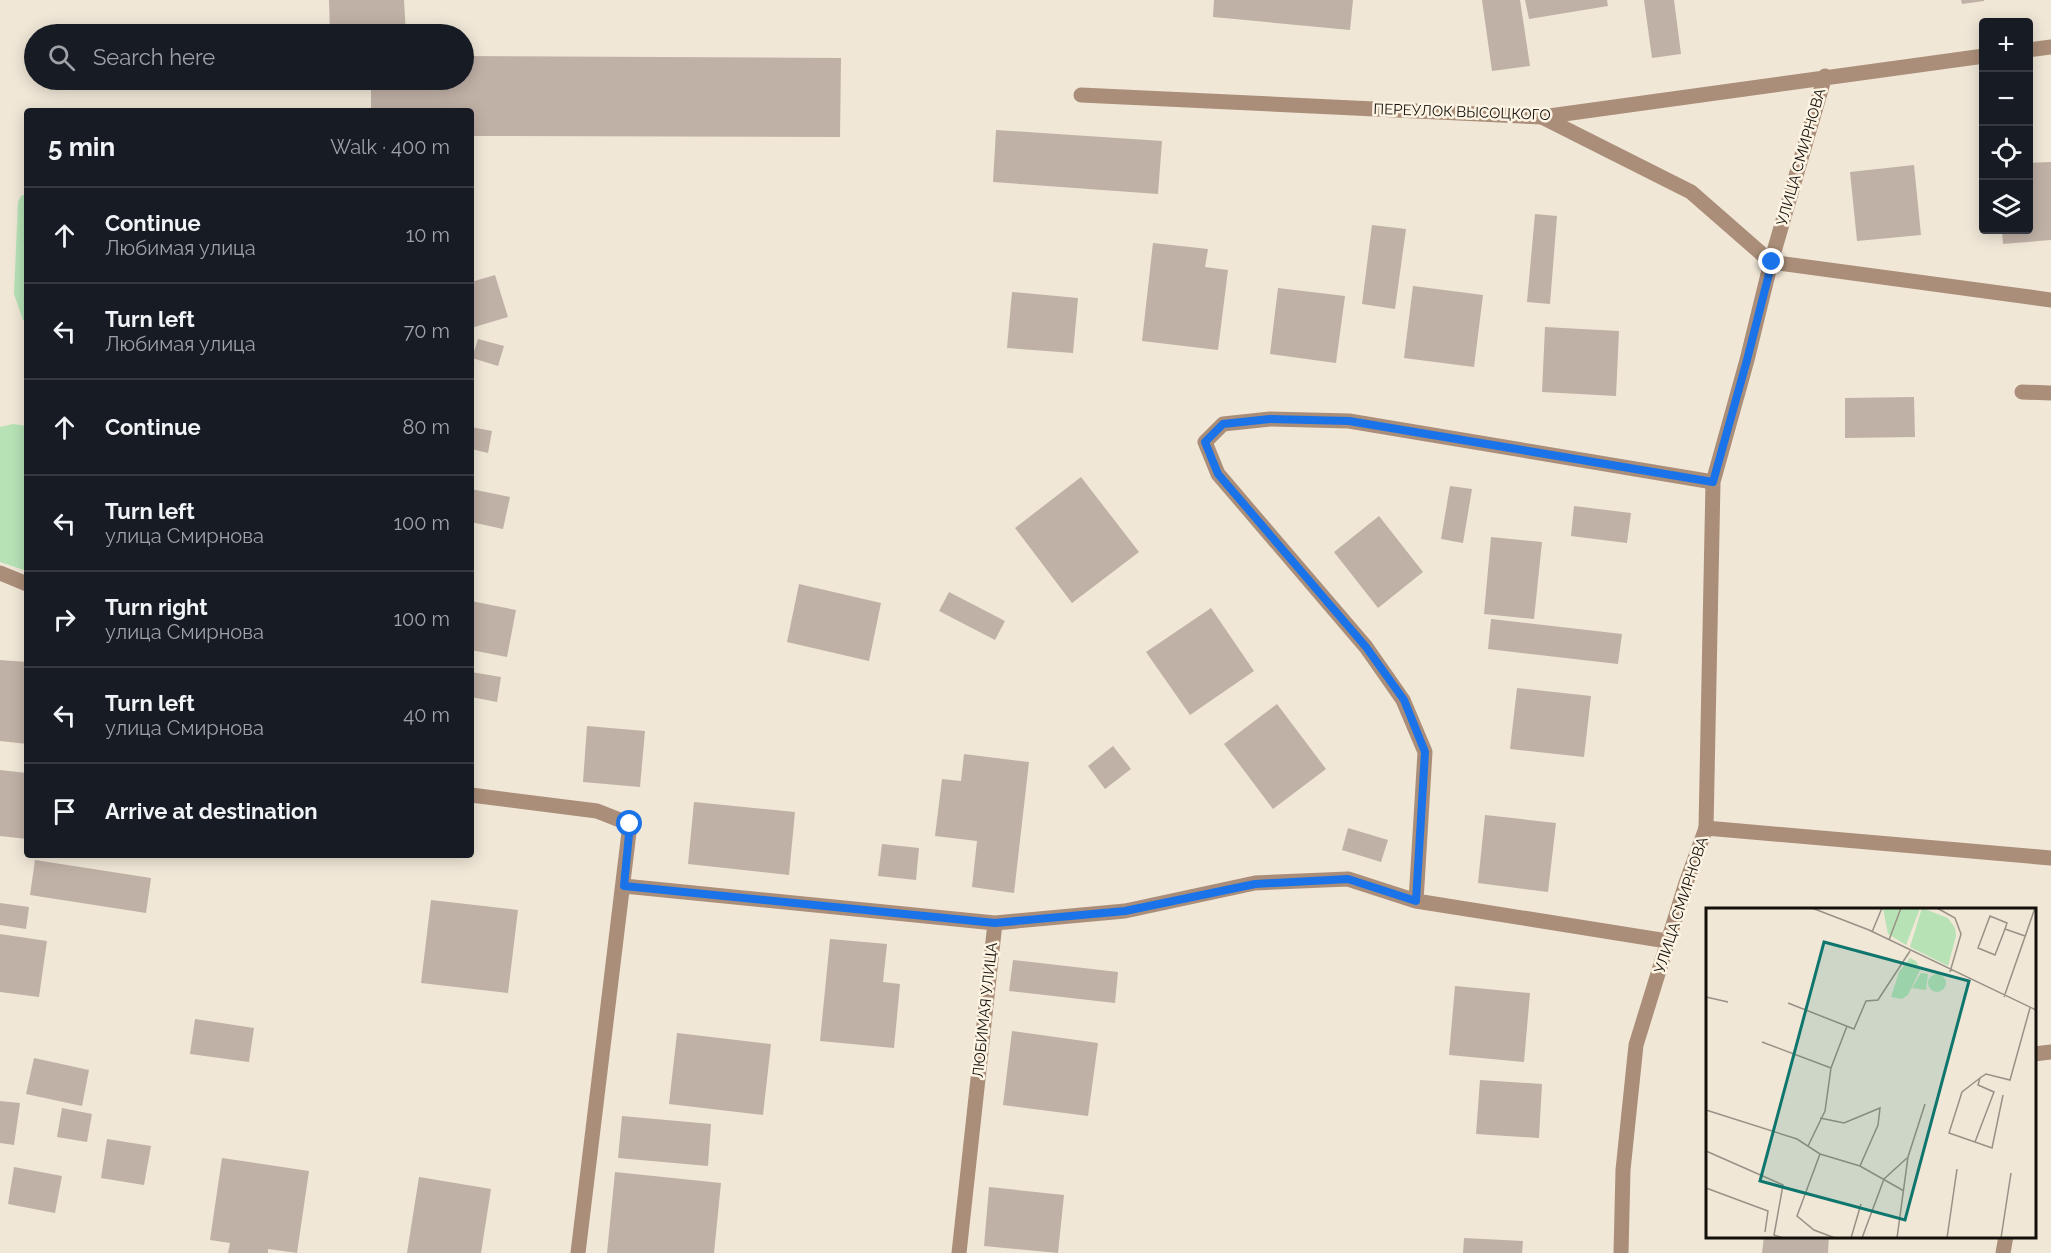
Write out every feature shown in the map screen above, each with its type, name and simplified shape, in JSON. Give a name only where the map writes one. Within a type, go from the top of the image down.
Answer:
[{"type":"street","points":[[2033,49],[2051,47]]},
{"type":"street","name":"ПЕРЕУЛОК ВЫСОЦКОГО","points":[[1081,95],[1542,117],[1825,76],[1979,57]]},
{"type":"street","name":"УЛИЦА СМИРНОВА","points":[[1621,1253],[1623,1170],[1636,1045],[1667,941],[1706,828],[1713,482],[1825,76]]},
{"type":"street","points":[[1542,117],[1691,192],[1772,262],[2051,300]]},
{"type":"street","points":[[2022,392],[2051,393]]},
{"type":"street","points":[[1416,901],[1425,752],[1404,700],[1366,647],[1218,474],[1205,442],[1223,424],[1270,419],[1349,421],[1713,482]]},
{"type":"street","points":[[0,573],[24,583]]},
{"type":"street","points":[[474,795],[597,812],[630,824],[578,1253]]},
{"type":"street","points":[[1706,828],[2051,858]]},
{"type":"street","points":[[995,923],[1125,911],[1255,884],[1348,879],[1416,901],[1667,941]]},
{"type":"street","name":"ЛЮБИМАЯ УЛИЦА","points":[[624,886],[995,923],[959,1253]]},
{"type":"street","points":[[2036,1053],[2051,1052]]},
{"type":"street","points":[[2003,1253],[2006,1238]]},
{"type":"green space","points":[[24,194],[24,320],[14,294],[18,202]]},
{"type":"green space","points":[[13,424],[24,426],[24,570],[0,562],[0,427]]},
{"type":"building","points":[[329,0],[404,0],[405,24],[330,24]]},
{"type":"building","points":[[1214,0],[1353,0],[1350,30],[1213,17]]},
{"type":"building","points":[[1482,0],[1520,0],[1530,66],[1492,71]]},
{"type":"building","points":[[1525,0],[1607,0],[1608,6],[1529,19]]},
{"type":"building","points":[[1644,0],[1674,0],[1681,54],[1652,58]]},
{"type":"building","points":[[1961,0],[1984,0],[1984,1],[1962,4]]},
{"type":"building","points":[[474,56],[841,58],[840,137],[474,136],[474,108],[371,108],[371,90],[474,90]]},
{"type":"building","points":[[996,130],[1162,141],[1158,194],[993,182]]},
{"type":"building","points":[[2051,162],[2051,240],[2003,244],[2002,234],[2033,234],[2033,163]]},
{"type":"building","points":[[1914,165],[1921,235],[1857,241],[1850,172]]},
{"type":"building","points":[[1535,214],[1557,216],[1550,304],[1527,302]]},
{"type":"building","points":[[1372,225],[1406,229],[1395,309],[1362,304]]},
{"type":"building","points":[[1153,243],[1208,249],[1205,267],[1228,270],[1218,350],[1142,341]]},
{"type":"building","points":[[495,275],[508,317],[474,327],[474,281]]},
{"type":"building","points":[[1413,286],[1483,295],[1474,367],[1404,358]]},
{"type":"building","points":[[1278,288],[1345,296],[1336,363],[1270,354]]},
{"type":"building","points":[[1012,292],[1078,298],[1073,353],[1007,348]]},
{"type":"building","points":[[1545,327],[1619,331],[1616,396],[1542,392]]},
{"type":"building","points":[[478,339],[504,346],[498,366],[474,359]]},
{"type":"building","points":[[1914,397],[1915,437],[1845,438],[1845,398]]},
{"type":"building","points":[[474,428],[492,431],[488,453],[474,450]]},
{"type":"building","points":[[1081,477],[1139,552],[1072,603],[1015,528]]},
{"type":"building","points":[[1450,486],[1472,489],[1463,543],[1441,539]]},
{"type":"building","points":[[474,490],[510,497],[503,529],[474,523]]},
{"type":"building","points":[[1574,506],[1631,513],[1627,543],[1571,536]]},
{"type":"building","points":[[1379,516],[1423,572],[1378,608],[1334,552]]},
{"type":"building","points":[[1491,537],[1542,542],[1534,619],[1484,614]]},
{"type":"building","points":[[799,584],[881,603],[869,661],[787,642]]},
{"type":"building","points":[[949,592],[1005,621],[995,640],[939,611]]},
{"type":"building","points":[[474,602],[516,610],[507,657],[474,651]]},
{"type":"building","points":[[1211,608],[1254,671],[1190,715],[1146,652]]},
{"type":"building","points":[[1491,619],[1622,634],[1618,664],[1488,649]]},
{"type":"building","points":[[0,660],[24,662],[24,744],[0,741]]},
{"type":"building","points":[[474,672],[501,677],[497,702],[474,698]]},
{"type":"building","points":[[1517,688],[1591,696],[1584,757],[1510,749]]},
{"type":"building","points":[[1277,704],[1326,769],[1273,809],[1224,744]]},
{"type":"building","points":[[587,726],[645,731],[640,787],[583,782]]},
{"type":"building","points":[[1113,746],[1131,769],[1105,789],[1088,766]]},
{"type":"building","points":[[964,754],[1029,762],[1014,893],[972,887],[977,841],[935,836],[942,779],[961,781]]},
{"type":"building","points":[[0,770],[24,773],[24,839],[0,836]]},
{"type":"building","points":[[694,802],[795,812],[789,875],[688,864]]},
{"type":"building","points":[[1485,815],[1556,823],[1548,892],[1478,883]]},
{"type":"building","points":[[1348,828],[1388,840],[1381,862],[1342,850]]},
{"type":"building","points":[[882,844],[919,848],[916,880],[878,876]]},
{"type":"building","points":[[35,860],[151,878],[146,913],[30,895]]},
{"type":"building","points":[[431,900],[518,910],[508,993],[421,983]]},
{"type":"building","points":[[0,903],[29,907],[26,929],[0,925]]},
{"type":"building","points":[[0,934],[47,941],[39,997],[0,992]]},
{"type":"building","points":[[830,939],[887,944],[883,982],[900,984],[894,1048],[820,1041]]},
{"type":"building","points":[[1013,960],[1118,972],[1115,1003],[1009,991]]},
{"type":"building","points":[[1455,986],[1530,993],[1524,1062],[1449,1055]]},
{"type":"building","points":[[195,1019],[254,1028],[249,1062],[190,1054]]},
{"type":"building","points":[[1012,1031],[1098,1043],[1088,1116],[1003,1105]]},
{"type":"building","points":[[677,1033],[771,1044],[763,1115],[669,1104]]},
{"type":"building","points":[[34,1058],[89,1070],[82,1106],[26,1094]]},
{"type":"building","points":[[1480,1080],[1542,1084],[1539,1138],[1476,1134]]},
{"type":"building","points":[[0,1101],[20,1103],[14,1145],[0,1143]]},
{"type":"building","points":[[62,1108],[92,1114],[87,1142],[57,1137]]},
{"type":"building","points":[[622,1116],[711,1124],[708,1166],[618,1158]]},
{"type":"building","points":[[107,1139],[151,1146],[144,1185],[101,1178]]},
{"type":"building","points":[[222,1158],[309,1171],[297,1253],[268,1249],[268,1253],[228,1253],[230,1243],[210,1240]]},
{"type":"building","points":[[14,1167],[62,1176],[55,1213],[8,1204]]},
{"type":"building","points":[[615,1172],[721,1183],[714,1253],[607,1253]]},
{"type":"building","points":[[419,1177],[491,1189],[481,1253],[407,1253]]},
{"type":"building","points":[[989,1187],[1064,1195],[1058,1253],[984,1246]]},
{"type":"building","points":[[1464,1238],[1523,1241],[1522,1253],[1463,1253]]},
{"type":"building","points":[[1764,1238],[1829,1238],[1828,1253],[1762,1253]]},
{"type":"route","points":[[630,824],[624,886],[995,923],[1125,911],[1255,884],[1348,879],[1416,901],[1425,752],[1404,700],[1366,647],[1218,474],[1205,442],[1223,424],[1270,419],[1349,421],[1713,482],[1772,262]]}]
